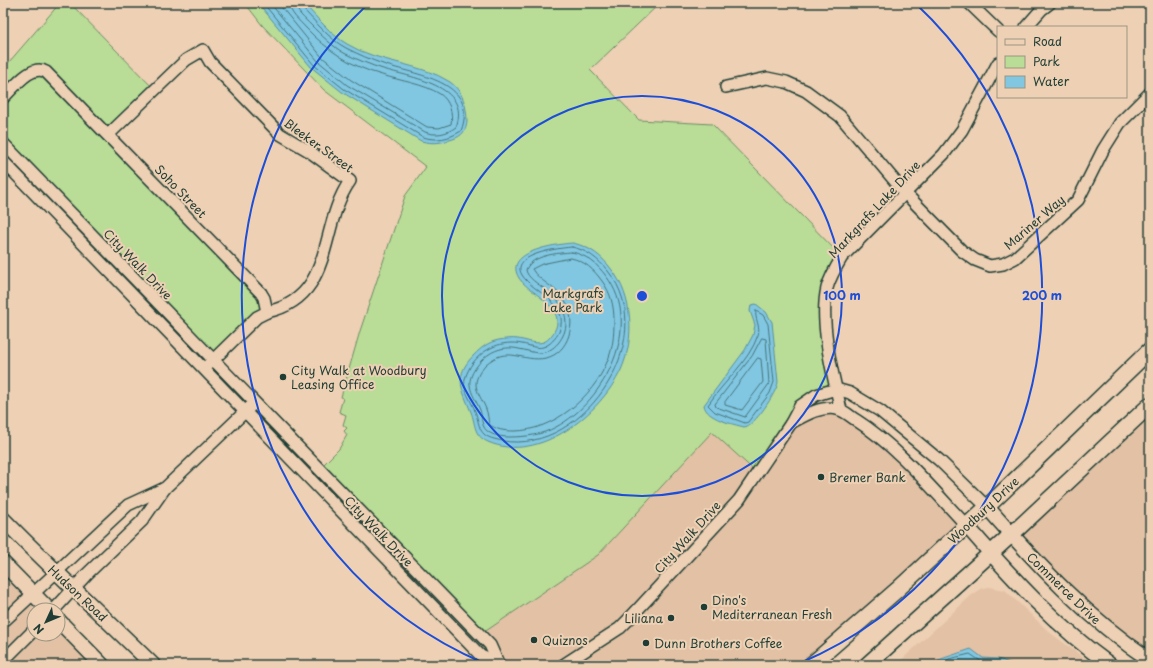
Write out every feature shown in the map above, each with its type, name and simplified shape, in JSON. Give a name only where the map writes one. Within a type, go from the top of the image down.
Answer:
[{"type":"main road","name":"Woodbury Drive","points":[[811,665],[897,590],[987,507],[1150,350]]},
{"type":"main road","points":[[867,665],[1011,534],[1150,404]]},
{"type":"street","points":[[969,3],[997,30]]},
{"type":"street","points":[[1027,26],[1041,10],[1050,3]]},
{"type":"street","name":"Bleeker Street","points":[[108,135],[188,58],[203,50],[210,62],[280,134],[309,151],[350,181],[341,197],[322,259],[311,284],[294,302],[282,309],[267,312]]},
{"type":"street","name":"Markgrafs Lake Drive","points":[[841,410],[836,389],[824,312],[825,298],[831,278],[842,257],[944,154],[962,130],[997,65]]},
{"type":"street","name":"Soho Street","points":[[3,98],[31,72],[36,70],[44,70],[261,293],[264,298],[267,312]]},
{"type":"street","name":"Mariner Way","points":[[726,87],[767,78],[786,82],[806,91],[840,116],[904,193],[962,251],[970,257],[990,266],[1003,264],[1019,254],[1078,200],[1103,150],[1120,123],[1150,93]]},
{"type":"street","name":"City Walk Drive","points":[[3,143],[490,646],[499,664]]},
{"type":"street","name":"City Walk Drive","points":[[3,161],[481,656],[499,664]]},
{"type":"street","points":[[204,368],[257,317],[267,312]]},
{"type":"street","points":[[836,389],[850,393],[880,411],[913,436],[987,507]]},
{"type":"street","name":"City Walk Drive","points":[[563,665],[620,628],[628,620],[739,500],[792,423],[803,403],[816,394],[836,389]]},
{"type":"street","points":[[61,602],[142,521],[165,488],[254,402]]},
{"type":"street","name":"City Walk Drive","points":[[792,423],[807,414],[821,410],[841,410]]},
{"type":"street","points":[[841,410],[867,427],[888,446],[966,525],[990,553],[1051,616],[1110,665]]},
{"type":"street","points":[[3,622],[128,505],[165,488]]},
{"type":"street","name":"Commerce Drive","points":[[987,507],[1011,534],[1083,608],[1110,632],[1150,660]]},
{"type":"street","name":"Hudson Road","points":[[3,519],[56,573],[74,588],[153,665]]},
{"type":"street","points":[[3,563],[41,602]]},
{"type":"street","points":[[66,628],[102,665]]},
{"type":"street","points":[[3,661],[26,638]]},
{"type":"shaded area","points":[[1150,405],[1150,660],[1011,535]]},
{"type":"shaded area","points":[[832,409],[867,427],[966,525],[811,665],[500,665],[480,635],[598,555],[712,431],[791,423]]},
{"type":"shaded area","points":[[3,563],[41,602],[26,602],[26,642],[66,642],[66,628],[102,665],[3,665]]},
{"type":"shaded area","points":[[990,587],[1005,590],[1048,631],[1093,665],[896,665],[974,593],[982,588]]},
{"type":"green space","points":[[60,3],[70,3],[155,90],[109,135],[261,293],[267,312],[213,360],[3,143],[3,69]]},
{"type":"green space","name":"Markgrafs Lake Park","points":[[245,3],[660,3],[590,70],[639,120],[712,124],[842,257],[827,287],[836,389],[803,403],[757,473],[712,432],[598,555],[480,635],[320,468],[339,449],[347,435],[344,431],[347,428],[343,425],[346,415],[339,412],[343,398],[341,397],[360,331],[405,196],[426,167],[324,90],[262,25]]},
{"type":"water","points":[[258,3],[303,3],[329,30],[347,44],[372,55],[426,71],[450,82],[458,90],[465,105],[467,122],[465,131],[453,139],[437,143],[421,141],[342,92],[311,67]]},
{"type":"water","points":[[573,243],[590,250],[604,260],[619,281],[624,293],[630,318],[630,332],[621,370],[599,403],[566,431],[547,440],[527,446],[507,447],[488,442],[477,433],[462,389],[461,376],[463,370],[477,352],[491,342],[506,339],[518,339],[540,343],[548,340],[556,326],[557,318],[547,303],[519,278],[516,269],[518,261],[525,255],[545,247]]},
{"type":"water","points":[[756,304],[766,312],[772,322],[778,382],[774,393],[759,415],[744,427],[715,417],[706,410],[704,405],[745,350],[753,335],[755,325],[750,311],[751,305]]},
{"type":"water","points":[[971,649],[983,658],[998,659],[1016,665],[934,665],[941,659]]},
{"type":"place","name":"City Walk at Woodbury Leasing Office","points":[[283,377]]},
{"type":"place","name":"Bremer Bank","points":[[821,477]]},
{"type":"place","name":"Dino's Mediterranean Fresh","points":[[704,607]]},
{"type":"place","name":"Liliana","points":[[671,618]]},
{"type":"place","name":"Quiznos","points":[[534,640]]},
{"type":"place","name":"Dunn Brothers Coffee","points":[[646,643]]}]
